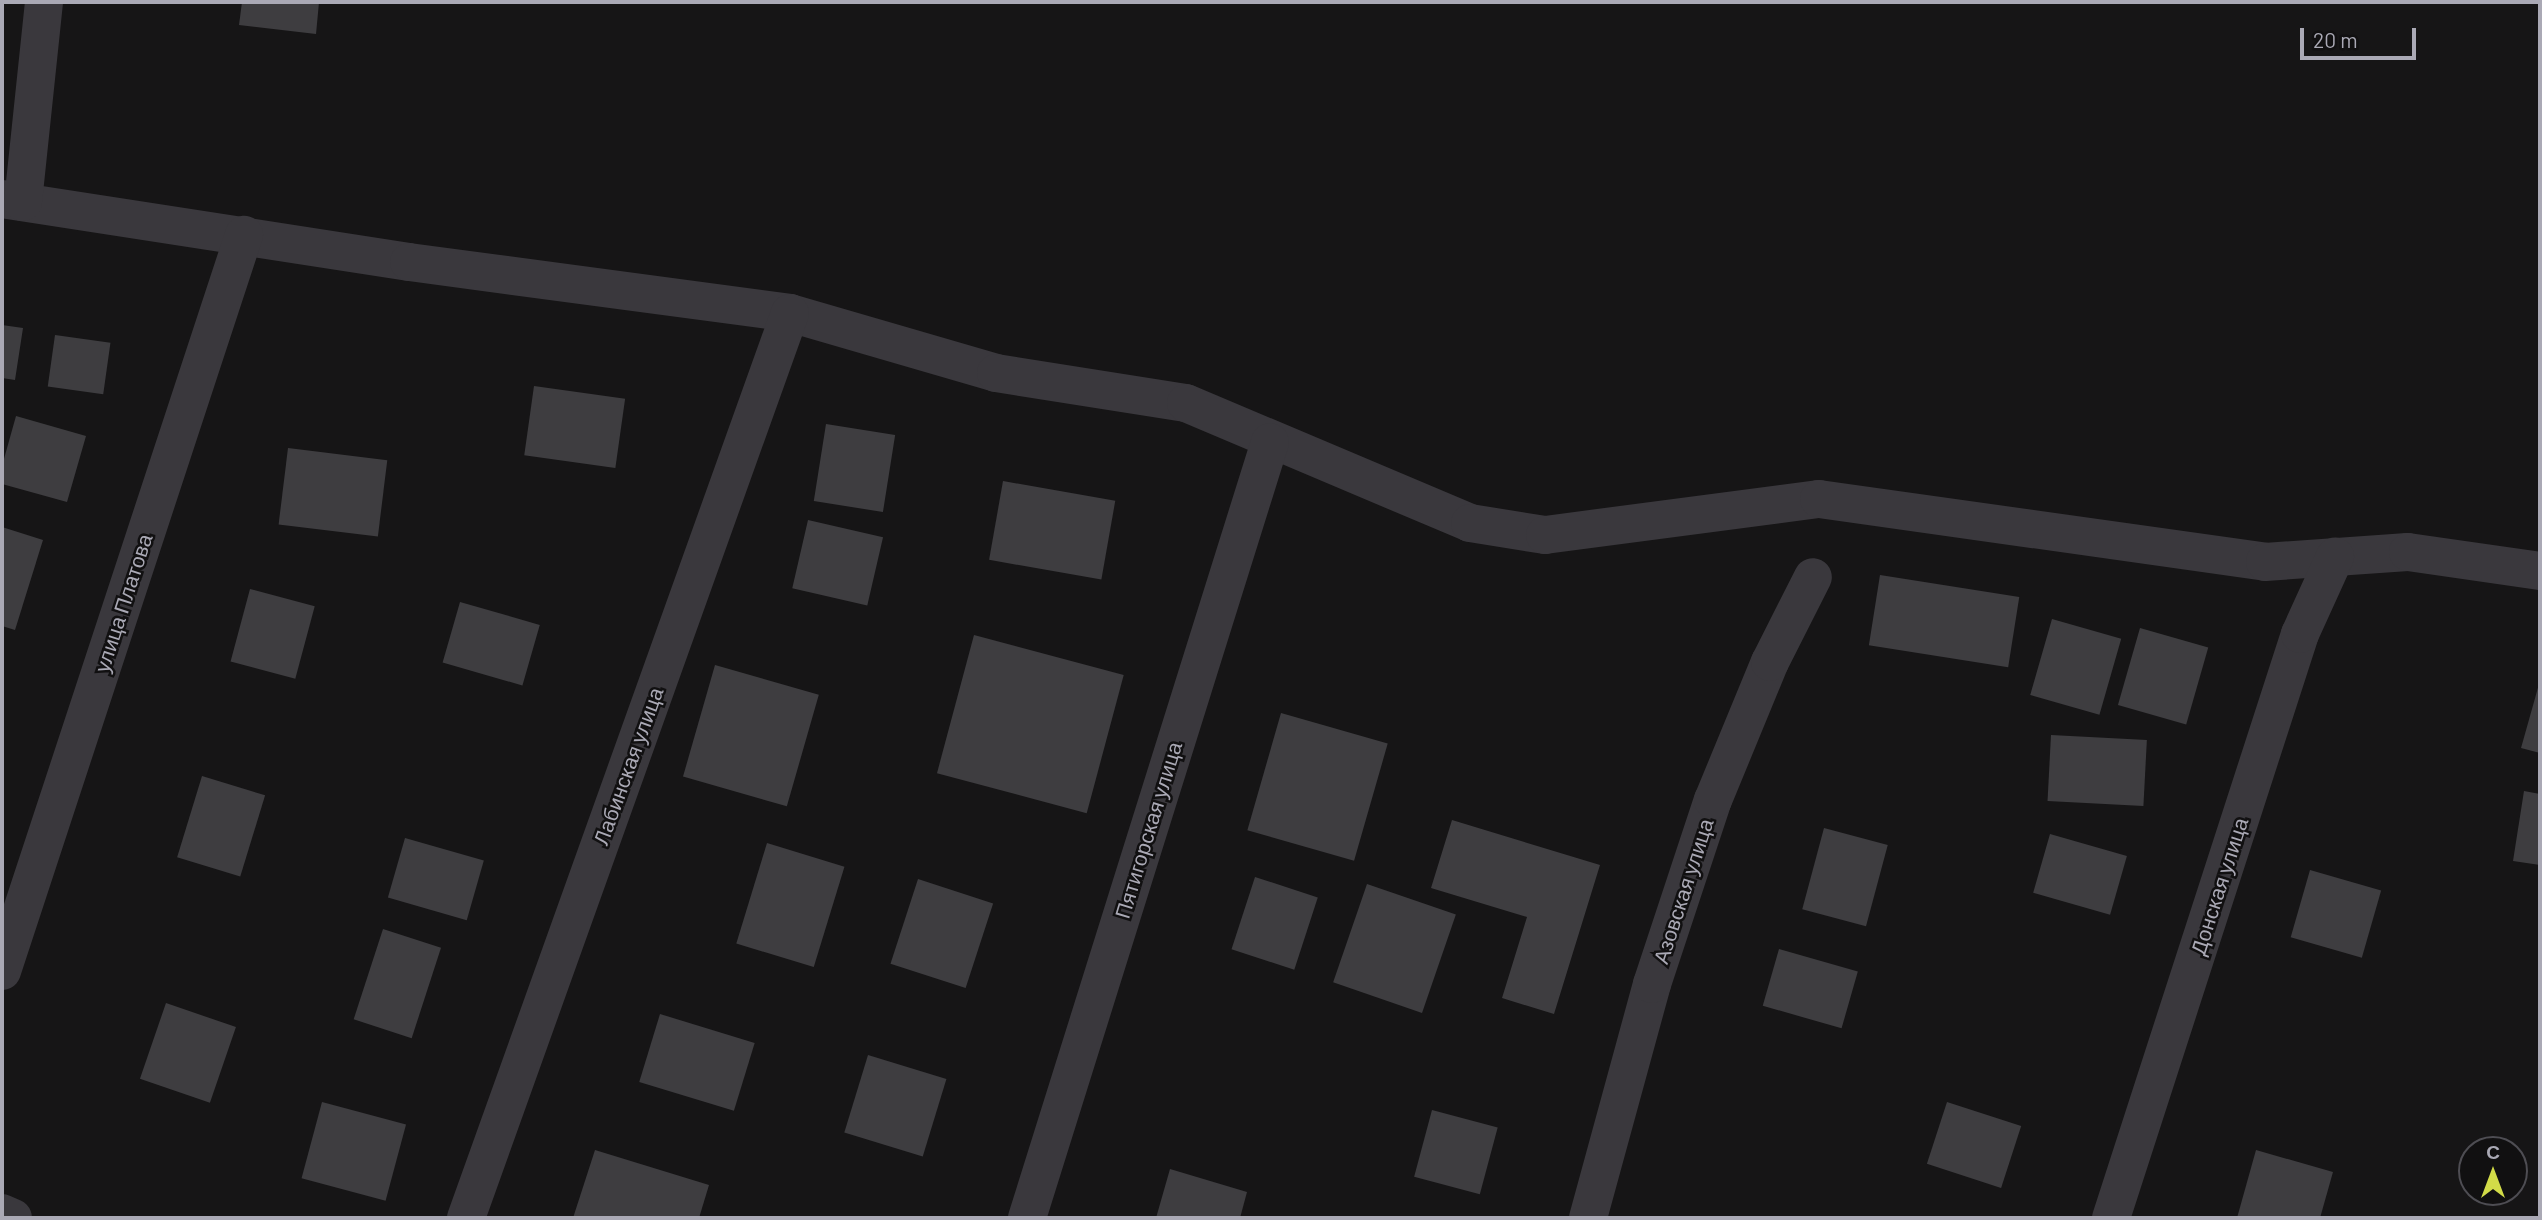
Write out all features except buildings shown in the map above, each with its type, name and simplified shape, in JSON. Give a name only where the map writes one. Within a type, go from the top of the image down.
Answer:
[{"type":"street","points":[[44,2],[13,200],[244,234],[409,262],[790,313],[996,373],[1186,403],[1270,442],[1470,523],[1545,535],[1819,499],[2265,562],[2408,552],[2540,571]]},
{"type":"street","name":"улица Платова","points":[[2,971],[244,234]]},
{"type":"street","name":"Лабинская улица","points":[[466,1218],[790,313]]},
{"type":"street","name":"Пятигорская улица","points":[[1027,1218],[1270,442]]},
{"type":"street","name":"Донская улица","points":[[2111,1218],[2300,634],[2335,557]]},
{"type":"street","name":"Азовская улица","points":[[1588,1218],[1652,984],[1713,800],[1770,662],[1813,577]]},
{"type":"street","points":[[2,1213],[13,1218]]}]
